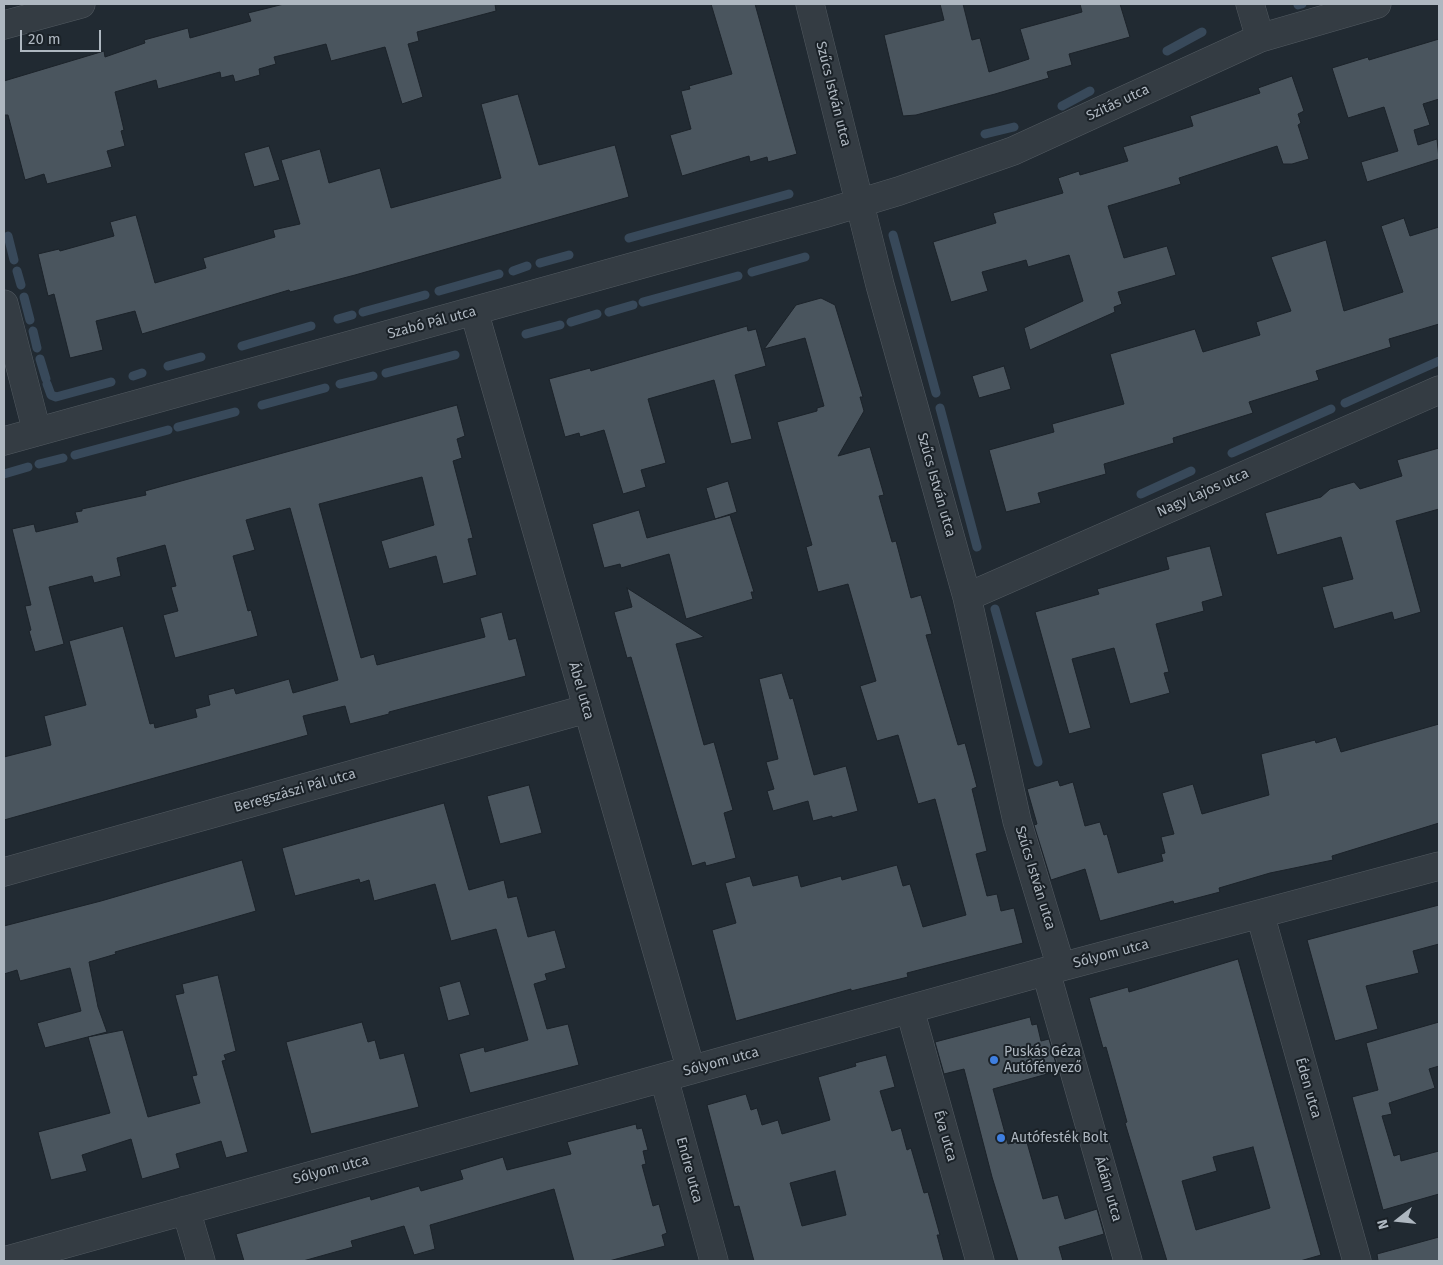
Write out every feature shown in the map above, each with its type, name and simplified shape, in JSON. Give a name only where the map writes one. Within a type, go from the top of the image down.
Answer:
[{"type":"street","points":[[4,25],[81,4]]},
{"type":"street","name":"Szűcs István utca","points":[[810,4],[880,286],[967,597],[1013,803],[1054,969]]},
{"type":"street","points":[[1250,4],[1260,38]]},
{"type":"street","name":"Szitás utca","points":[[860,203],[1013,150],[1260,38],[1377,4]]},
{"type":"street","name":"Szabó Pál utca","points":[[4,441],[860,203]]},
{"type":"street","points":[[4,304],[37,432]]},
{"type":"street","name":"Ábel utca","points":[[474,311],[586,709],[691,1070]]},
{"type":"street","name":"Nagy Lajos utca","points":[[967,597],[1439,390]]},
{"type":"street","name":"Beregszászi Pál utca","points":[[4,872],[586,709]]},
{"type":"street","name":"Sólyom utca","points":[[4,1261],[1054,969],[1439,866]]},
{"type":"street","name":"Éden utca","points":[[1260,914],[1357,1261]]},
{"type":"street","name":"Ádám utca","points":[[1054,969],[1128,1261]]},
{"type":"street","name":"Éva utca","points":[[910,1010],[980,1261]]},
{"type":"street","name":"Endre utca","points":[[664,1078],[714,1261]]},
{"type":"street","points":[[186,1210],[201,1261]]},
{"type":"building","points":[[284,4],[495,4],[496,11],[417,32],[419,41],[408,44],[423,97],[402,104],[385,47],[331,61],[326,44],[274,57],[276,64],[259,69],[260,75],[235,82],[233,75],[221,78],[220,72],[158,89],[156,80],[115,92],[124,130],[121,131],[125,146],[107,151],[112,167],[47,184],[44,174],[25,180],[8,115],[4,115],[4,81],[104,51],[105,57],[145,43],[144,40],[188,28],[190,38],[251,21],[248,13]]},
{"type":"building","points":[[711,4],[755,4],[797,154],[768,162],[767,157],[750,162],[749,156],[682,176],[670,135],[691,129],[681,91],[690,89],[689,86],[732,74]]},
{"type":"building","points":[[940,4],[963,4],[972,40],[980,38],[989,72],[1029,59],[1020,29],[1082,12],[1080,4],[1120,4],[1130,37],[1069,54],[1072,65],[1047,72],[1049,78],[916,115],[903,116],[884,35],[944,20]]},
{"type":"building","points":[[1439,39],[1439,99],[1423,104],[1430,125],[1414,130],[1418,145],[1437,139],[1439,159],[1367,182],[1361,162],[1398,151],[1384,107],[1348,118],[1332,68],[1368,57],[1369,60]]},
{"type":"building","points":[[1292,76],[1304,111],[1298,114],[1301,123],[1298,125],[1309,159],[1292,164],[1283,164],[1277,146],[1179,178],[1181,184],[1108,206],[1124,258],[1167,246],[1176,275],[1118,292],[1122,304],[1114,307],[1115,312],[1030,350],[1024,328],[1083,301],[1069,255],[1028,267],[1026,260],[982,272],[988,291],[951,302],[933,242],[996,223],[993,213],[1063,193],[1058,178],[1079,171],[1080,175],[1128,161],[1123,147],[1193,126],[1190,116],[1260,93],[1258,88]]},
{"type":"building","points":[[518,94],[539,165],[615,145],[629,197],[355,275],[290,292],[289,290],[142,334],[135,311],[96,321],[103,350],[70,358],[54,294],[48,296],[38,254],[59,249],[60,251],[114,236],[110,222],[136,215],[155,283],[206,268],[203,258],[275,237],[273,230],[300,224],[281,160],[320,149],[329,183],[380,168],[391,208],[501,178],[481,104]]},
{"type":"building","points":[[269,146],[280,180],[254,187],[244,153]]},
{"type":"building","points":[[1404,218],[1410,236],[1439,227],[1439,324],[1389,339],[1391,347],[1316,371],[1319,380],[1249,402],[1253,413],[1173,438],[1174,443],[1104,464],[1106,474],[1038,493],[1041,503],[1006,512],[989,450],[1054,432],[1052,424],[1124,404],[1110,354],[1195,329],[1203,352],[1260,335],[1256,322],[1291,311],[1271,257],[1326,240],[1344,311],[1403,292],[1381,226]]},
{"type":"building","points":[[821,298],[835,305],[863,397],[860,397],[864,411],[838,456],[870,447],[884,495],[879,496],[892,542],[896,541],[911,598],[921,595],[932,634],[926,635],[958,745],[965,743],[977,787],[972,789],[987,851],[976,854],[987,896],[997,894],[1001,911],[1014,908],[1023,943],[907,973],[908,977],[851,991],[851,989],[736,1021],[712,930],[736,923],[725,883],[750,876],[753,886],[798,875],[801,887],[841,876],[842,880],[897,865],[903,886],[910,884],[923,927],[966,915],[935,799],[918,804],[898,735],[877,741],[860,686],[876,681],[848,584],[818,592],[806,547],[812,545],[777,422],[817,411],[817,408],[824,406],[805,338],[764,349],[796,305]]},
{"type":"building","points":[[747,326],[748,331],[756,329],[766,366],[735,375],[752,439],[731,444],[714,380],[648,399],[666,463],[641,470],[646,487],[623,494],[604,430],[580,437],[579,433],[565,437],[549,379],[590,368],[591,371]]},
{"type":"building","points":[[1004,366],[1011,389],[979,398],[972,376]]},
{"type":"building","points":[[457,405],[465,436],[457,439],[462,458],[453,461],[473,538],[468,539],[477,575],[443,584],[436,556],[389,569],[381,541],[434,525],[422,477],[319,504],[361,658],[374,654],[377,665],[485,637],[480,618],[502,612],[509,640],[516,638],[526,676],[350,724],[345,706],[303,716],[308,735],[4,820],[4,757],[51,745],[44,716],[86,705],[69,641],[123,626],[150,724],[154,723],[155,728],[197,717],[195,709],[210,705],[208,695],[234,688],[236,694],[289,679],[293,693],[338,680],[290,508],[246,520],[255,550],[233,556],[248,611],[251,610],[258,636],[175,658],[163,615],[178,611],[171,587],[176,586],[165,545],[117,558],[121,576],[94,583],[92,576],[49,587],[64,644],[35,652],[25,606],[31,605],[12,529],[34,524],[36,532],[78,522],[75,512],[82,511],[82,509],[146,495],[145,491]]},
{"type":"building","points":[[1439,448],[1439,509],[1396,521],[1421,612],[1394,620],[1392,612],[1334,629],[1322,587],[1353,579],[1341,537],[1277,555],[1265,513],[1321,497],[1330,489],[1354,482],[1360,489],[1402,476],[1397,460]]},
{"type":"building","points":[[728,481],[737,512],[715,519],[706,488]]},
{"type":"building","points":[[639,510],[647,538],[730,515],[754,592],[751,592],[753,599],[686,619],[669,554],[621,568],[620,564],[604,568],[592,524]]},
{"type":"building","points":[[1210,546],[1223,596],[1202,602],[1204,611],[1156,624],[1169,672],[1164,673],[1170,693],[1130,704],[1114,648],[1072,659],[1091,728],[1069,734],[1035,612],[1099,594],[1097,589],[1169,569],[1166,557]]},
{"type":"building","points":[[627,588],[704,637],[676,644],[704,745],[714,742],[733,810],[724,813],[736,858],[706,866],[705,862],[692,866],[631,657],[627,658],[614,612],[632,607]]},
{"type":"building","points":[[782,673],[790,699],[793,698],[814,775],[846,766],[858,811],[813,821],[808,801],[773,811],[767,791],[774,789],[766,762],[778,759],[759,679]]},
{"type":"building","points":[[1439,724],[1439,823],[1332,856],[1333,860],[1270,873],[1219,888],[1220,892],[1174,904],[1173,901],[1100,921],[1085,869],[1051,880],[1034,825],[1037,824],[1027,789],[1058,780],[1060,786],[1073,782],[1085,826],[1100,822],[1104,835],[1107,834],[1118,873],[1163,861],[1161,854],[1165,853],[1161,837],[1174,834],[1162,793],[1193,784],[1202,814],[1269,795],[1261,754],[1315,740],[1316,743],[1336,737],[1341,752]]},
{"type":"building","points":[[529,785],[542,833],[500,844],[487,796]]},
{"type":"building","points":[[444,803],[469,890],[504,880],[508,898],[517,896],[528,937],[555,930],[566,968],[545,974],[547,980],[534,984],[547,1029],[568,1024],[579,1065],[470,1093],[459,1054],[484,1047],[485,1052],[528,1040],[496,929],[451,941],[435,884],[374,901],[369,880],[360,883],[359,879],[295,896],[282,848]]},
{"type":"building","points":[[242,860],[256,911],[115,952],[116,954],[89,962],[98,1007],[107,1032],[45,1048],[37,1023],[81,1011],[70,968],[20,981],[17,970],[4,974],[4,926],[101,901]]},
{"type":"building","points":[[1439,905],[1439,944],[1413,951],[1419,973],[1366,986],[1378,1029],[1335,1041],[1307,940]]},
{"type":"building","points":[[1238,959],[1321,1255],[1300,1261],[1167,1261],[1125,1123],[1127,1122],[1106,1047],[1103,1048],[1089,998],[1128,987],[1129,992]],"holes":[[[1253,1147],[1270,1208],[1196,1230],[1182,1181],[1217,1171],[1213,1157]]]},
{"type":"building","points":[[218,975],[236,1051],[224,1055],[226,1060],[222,1061],[248,1152],[226,1158],[221,1141],[176,1154],[180,1168],[142,1179],[131,1139],[82,1155],[87,1171],[51,1180],[38,1132],[110,1113],[88,1037],[123,1030],[148,1117],[200,1103],[192,1076],[197,1075],[175,995],[184,993],[182,984]]},
{"type":"building","points":[[460,981],[470,1015],[448,1021],[439,987]]},
{"type":"building","points":[[1030,1017],[1032,1025],[1037,1024],[1041,1041],[1049,1039],[1058,1071],[993,1089],[1008,1144],[1026,1139],[1043,1199],[1058,1195],[1065,1219],[1097,1209],[1104,1234],[1059,1247],[1063,1261],[1018,1261],[992,1177],[964,1069],[944,1074],[935,1042]]},
{"type":"building","points":[[362,1022],[368,1042],[375,1040],[380,1059],[404,1053],[419,1107],[311,1134],[286,1042]]},
{"type":"building","points":[[1439,1022],[1439,1066],[1429,1069],[1435,1088],[1389,1103],[1392,1114],[1382,1116],[1394,1156],[1400,1154],[1401,1161],[1439,1151],[1439,1194],[1383,1210],[1352,1097],[1378,1090],[1366,1043]]},
{"type":"building","points":[[886,1055],[895,1087],[880,1091],[892,1131],[901,1128],[907,1150],[911,1148],[924,1193],[928,1192],[940,1235],[937,1235],[944,1261],[754,1261],[739,1206],[734,1207],[707,1105],[746,1094],[751,1110],[757,1108],[762,1125],[778,1120],[782,1134],[830,1120],[818,1077],[856,1066],[855,1063]],"holes":[[[835,1171],[846,1215],[802,1226],[790,1183]]]},
{"type":"building","points":[[636,1124],[637,1129],[642,1128],[648,1150],[643,1151],[646,1164],[642,1165],[653,1206],[659,1204],[667,1233],[662,1235],[665,1246],[609,1261],[574,1261],[554,1189],[430,1225],[435,1249],[414,1255],[404,1226],[351,1241],[353,1247],[303,1261],[244,1261],[236,1234],[370,1196],[371,1200],[419,1186],[421,1191],[463,1179],[460,1170],[503,1157],[507,1170],[571,1154],[567,1142]]},
{"type":"building","points":[[1439,1237],[1439,1261],[1378,1261],[1377,1254]]},
{"type":"waterway","points":[[1298,5],[1302,4]]},
{"type":"waterway","points":[[1167,51],[1202,32]]},
{"type":"waterway","points":[[1062,106],[1090,91]]},
{"type":"waterway","points":[[985,134],[1014,127]]},
{"type":"waterway","points":[[629,238],[789,194]]},
{"type":"waterway","points":[[893,235],[936,393]]},
{"type":"waterway","points":[[8,236],[14,260]]},
{"type":"waterway","points":[[540,263],[569,255]]},
{"type":"waterway","points":[[752,272],[805,257]]},
{"type":"waterway","points":[[513,271],[527,266]]},
{"type":"waterway","points":[[17,271],[21,285]]},
{"type":"waterway","points":[[439,291],[499,274]]},
{"type":"waterway","points":[[643,302],[738,276]]},
{"type":"waterway","points":[[363,312],[425,295]]},
{"type":"waterway","points":[[24,297],[30,320]]},
{"type":"waterway","points":[[609,312],[633,305]]},
{"type":"waterway","points":[[571,322],[597,314]]},
{"type":"waterway","points":[[338,319],[352,315]]},
{"type":"waterway","points":[[526,334],[560,325]]},
{"type":"waterway","points":[[242,346],[311,326]]},
{"type":"waterway","points":[[33,331],[37,348]]},
{"type":"waterway","points":[[386,373],[455,355]]},
{"type":"waterway","points":[[168,366],[201,357]]},
{"type":"waterway","points":[[40,359],[46,379]]},
{"type":"waterway","points":[[1345,403],[1439,361]]},
{"type":"waterway","points":[[133,376],[142,373]]},
{"type":"waterway","points":[[340,384],[373,376]]},
{"type":"waterway","points":[[47,384],[51,395],[56,397],[111,382]]},
{"type":"waterway","points":[[262,405],[325,388]]},
{"type":"waterway","points":[[940,408],[977,547]]},
{"type":"waterway","points":[[1232,453],[1331,409]]},
{"type":"waterway","points":[[178,427],[235,412]]},
{"type":"waterway","points":[[75,455],[168,430]]},
{"type":"waterway","points":[[39,464],[63,458]]},
{"type":"waterway","points":[[4,474],[28,467]]},
{"type":"waterway","points":[[1141,494],[1191,471]]},
{"type":"waterway","points":[[995,609],[1038,762]]},
{"type":"place","name":"Puskás Géza Autófényező","points":[[994,1060]]},
{"type":"place","name":"Autófesték Bolt","points":[[1001,1138]]}]
